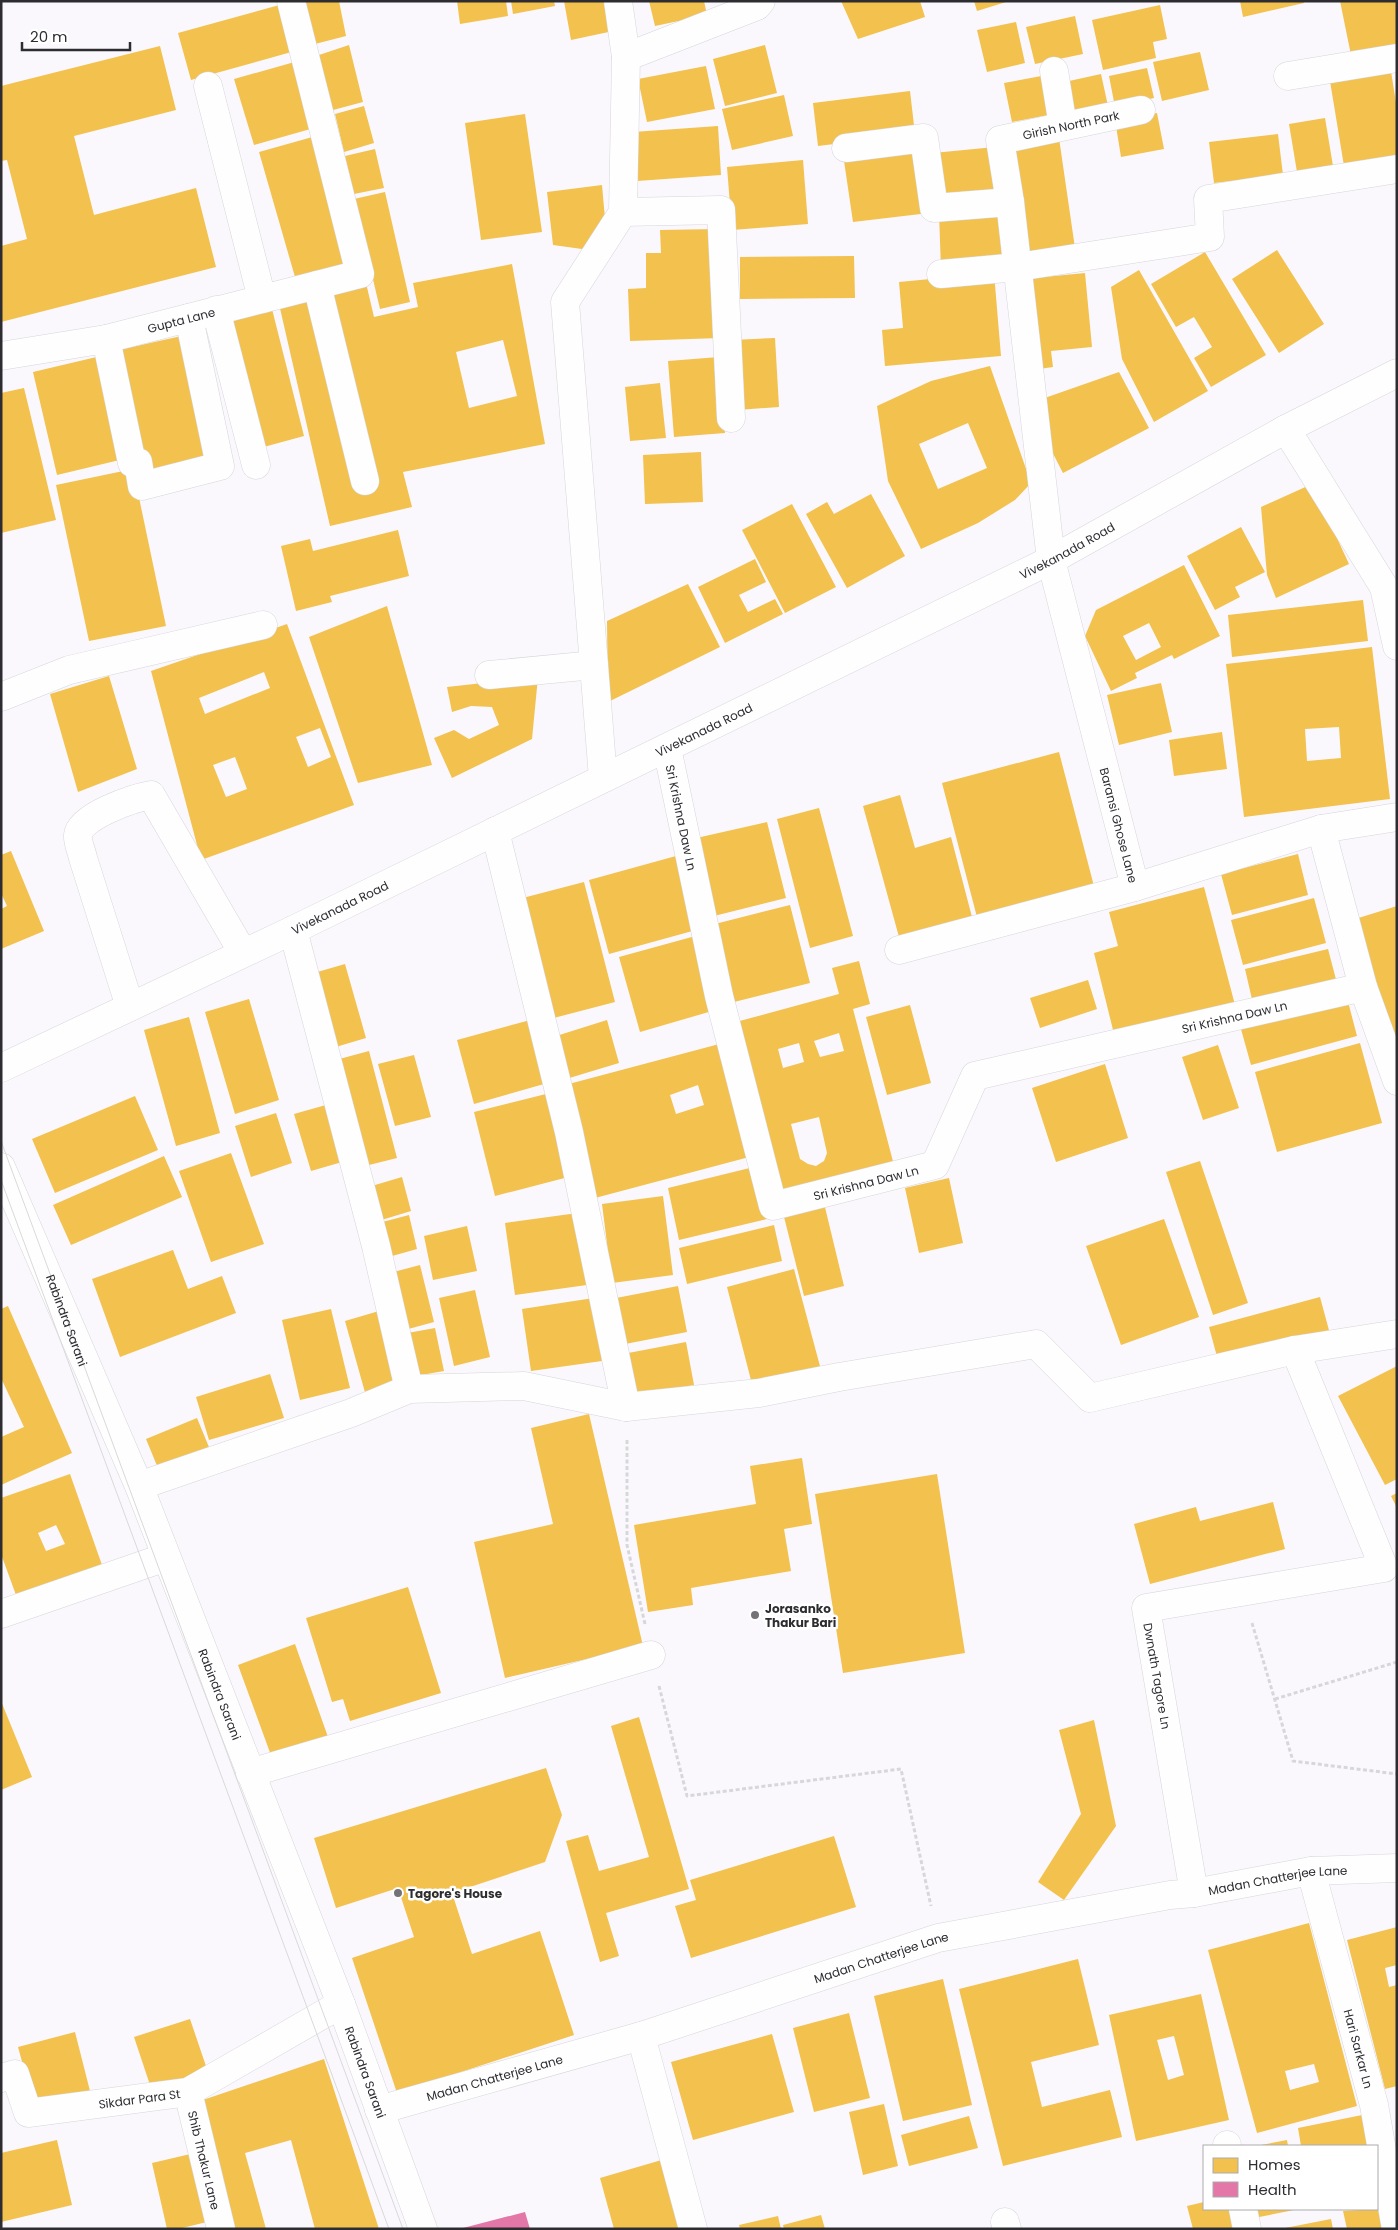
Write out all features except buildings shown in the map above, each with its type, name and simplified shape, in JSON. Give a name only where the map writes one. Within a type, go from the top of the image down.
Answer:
[{"type":"street","name":"Gupta Lane","points":[[1,356],[106,339],[360,274],[292,1]]},
{"type":"street","points":[[603,778],[566,302],[623,212],[626,57],[618,1]]},
{"type":"street","points":[[626,57],[757,6],[761,1]]},
{"type":"street","points":[[1288,76],[1397,58]]},
{"type":"street","points":[[1054,71],[1063,126]]},
{"type":"street","points":[[208,86],[262,299]]},
{"type":"street","name":"Girish North Park","points":[[1000,140],[1141,110]]},
{"type":"street","points":[[846,148],[924,138],[934,208],[1010,202]]},
{"type":"street","name":"Baransi Ghose Lane","points":[[1000,140],[1018,267],[1051,560],[1135,886],[1321,829],[1397,817]]},
{"type":"street","points":[[941,274],[1018,267],[1210,238],[1208,199],[1397,169]]},
{"type":"street","points":[[623,212],[720,201],[730,418]]},
{"type":"street","points":[[317,285],[365,481]]},
{"type":"street","points":[[216,310],[256,464]]},
{"type":"street","points":[[106,339],[132,463],[138,462],[142,486],[150,484],[220,466],[188,318]]},
{"type":"street","name":"Vivekanada Road","points":[[1,1068],[293,930],[1051,560],[1286,429],[1397,373]]},
{"type":"street","points":[[1286,429],[1384,587],[1397,646]]},
{"type":"street","points":[[1,697],[69,670],[263,624]]},
{"type":"street","points":[[489,676],[594,665]]},
{"type":"street","name":"Sri Krishna Daw Ln","points":[[667,748],[719,996],[773,1206],[935,1165],[975,1076],[1363,987]]},
{"type":"street","points":[[130,1007],[83,858],[78,835],[82,825],[97,814],[151,795],[243,953]]},
{"type":"street","points":[[1321,829],[1363,987],[1397,1081]]},
{"type":"street","points":[[495,831],[569,1132],[626,1407]]},
{"type":"street","points":[[899,950],[1135,886]]},
{"type":"street","points":[[293,930],[376,1246],[409,1389]]},
{"type":"street","name":"Rabindra Sarani","points":[[1,1167],[139,1486],[341,2004],[378,2110],[423,2229]]},
{"type":"street","points":[[139,1486],[268,1444],[351,1414],[409,1389],[524,1386],[626,1407],[759,1393],[839,1376],[1036,1344],[1090,1398],[1296,1350],[1397,1334]]},
{"type":"street","name":"Dwnath Tagore Ln","points":[[1194,1893],[1146,1608],[1384,1568],[1296,1350]]},
{"type":"street","points":[[1,1614],[166,1557]]},
{"type":"street","points":[[250,1773],[651,1656]]},
{"type":"street","name":"Madan Chatterjee Lane","points":[[378,2110],[641,2036],[938,1938],[1311,1871],[1397,1868]]},
{"type":"street","name":"Hari Sarkar Ln","points":[[1311,1871],[1374,2105],[1396,2229]]},
{"type":"street","name":"Sikdar Para St","points":[[1,2078],[15,2074],[28,2113],[188,2092],[341,2004]]},
{"type":"street","points":[[641,2036],[692,2229]]},
{"type":"street","name":"Shib Thakur Lane","points":[[188,2092],[221,2229]]},
{"type":"street","points":[[1242,2210],[1247,2229]]},
{"type":"path","points":[[626,1407],[627,1544],[651,1656],[687,1796],[901,1769],[938,1938]]},
{"type":"path","points":[[1243,1592],[1293,1761],[1397,1774]]},
{"type":"path","points":[[1275,1699],[1397,1662]]},
{"type":"tram line","points":[[1,1141],[403,2229]]},
{"type":"tram line","points":[[1,1180],[389,2229]]},
{"type":"place","name":"Jorasanko Thakur Bari","points":[[755,1615]]},
{"type":"place","name":"Tagore's House","points":[[398,1893]]}]
